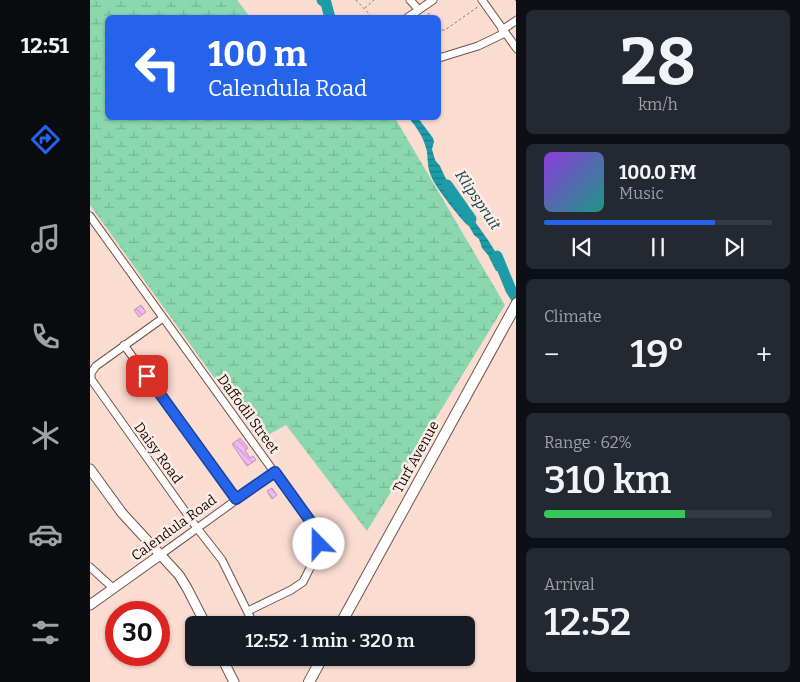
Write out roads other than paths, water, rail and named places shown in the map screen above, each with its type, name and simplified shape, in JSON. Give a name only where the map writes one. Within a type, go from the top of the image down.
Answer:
[{"type":"main road","name":"Turf Avenue","points":[[345,616],[516,303]]},
{"type":"main road","points":[[309,682],[318,666]]},
{"type":"street","points":[[410,0],[418,10]]},
{"type":"street","points":[[411,15],[433,0]]},
{"type":"street","points":[[483,2],[516,49]]},
{"type":"street","points":[[441,58],[478,46],[504,32],[516,20]]},
{"type":"street","name":"Daffodil Street","points":[[90,216],[316,529],[319,537],[319,548],[303,582],[248,612]]},
{"type":"street","name":"Daisy Road","points":[[163,318],[94,368],[91,373],[92,382],[222,560],[250,616]]},
{"type":"street","points":[[124,346],[236,499]]},
{"type":"street","points":[[90,469],[122,513],[184,582],[201,616]]},
{"type":"street","name":"Calendula Road","points":[[90,606],[275,472]]},
{"type":"street","points":[[90,567],[114,588]]},
{"type":"street","points":[[226,666],[234,682]]},
{"type":"water","points":[[410,120],[420,120],[433,138],[432,149],[435,160],[440,166],[458,205],[466,209],[488,240],[500,259],[504,270],[496,271],[482,248],[479,239],[449,204],[434,182],[429,169],[425,144]]},
{"type":"waterway","name":"Klipspruit","points":[[322,0],[326,3],[329,15]]},
{"type":"waterway","name":"Klipspruit","points":[[447,185],[471,219]]},
{"type":"waterway","name":"Klipspruit","points":[[497,256],[516,298]]}]
